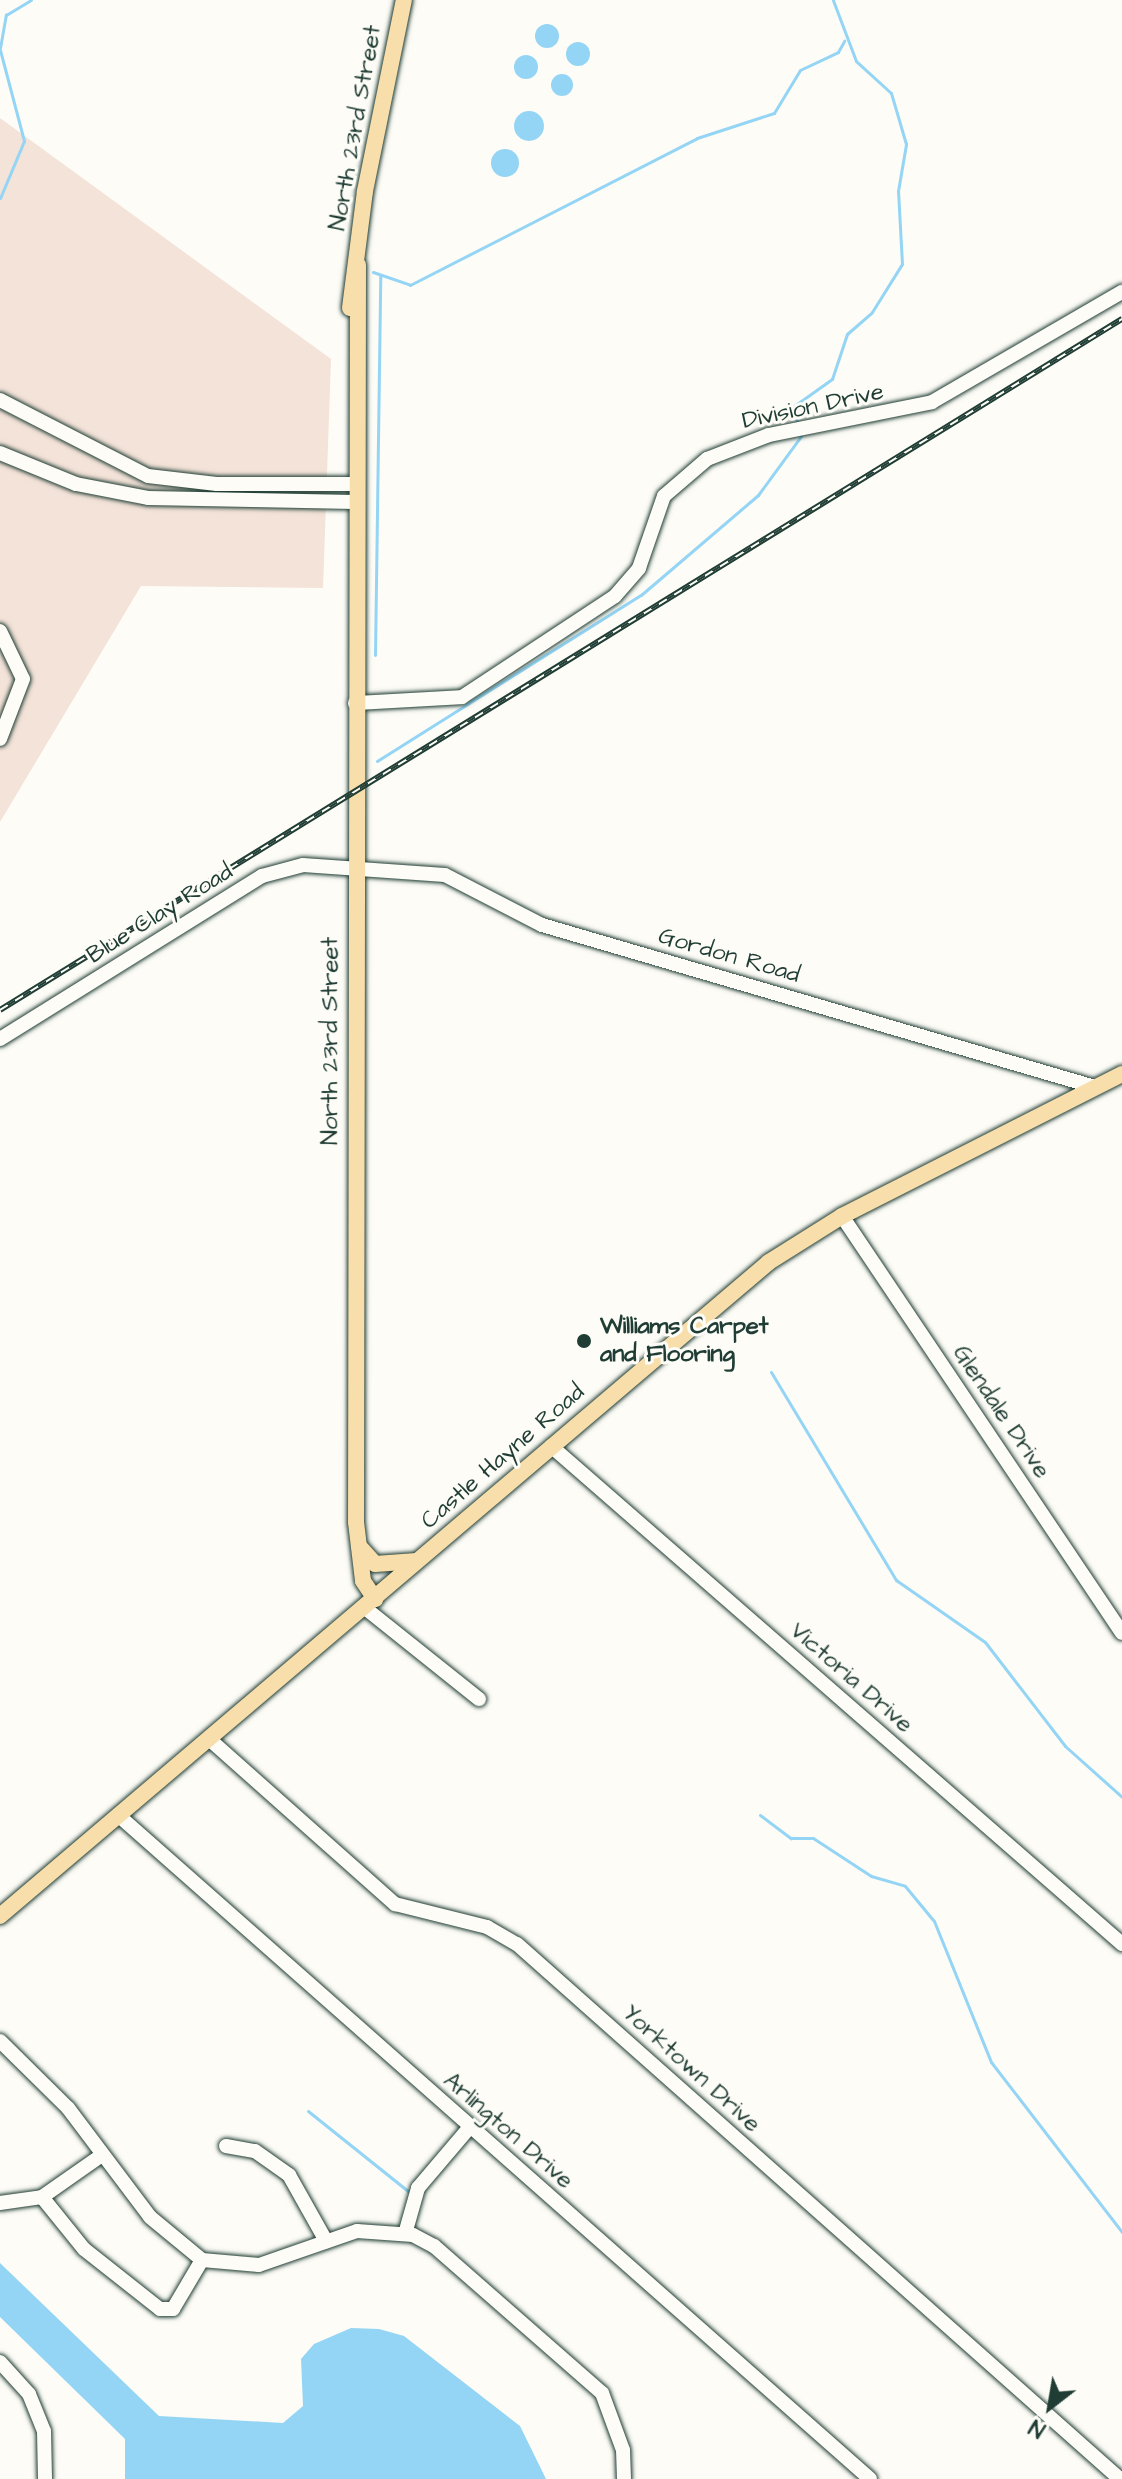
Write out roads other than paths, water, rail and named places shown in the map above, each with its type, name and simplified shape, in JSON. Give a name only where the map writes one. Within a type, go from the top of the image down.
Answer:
[{"type":"main road","name":"North 23rd Street","points":[[370,1604],[357,1542],[355,502],[350,308],[358,265],[365,191],[404,0]]},
{"type":"main road","name":"Castle Hayne Road","points":[[0,1916],[423,1559],[748,1277],[842,1216],[1122,1074]]},
{"type":"main road","points":[[357,1542],[375,1564],[423,1559]]},
{"type":"street","name":"Division Drive","points":[[355,703],[462,697],[615,596],[639,568],[664,496],[716,453],[769,435],[932,402],[1122,292]]},
{"type":"street","points":[[0,400],[148,476],[217,484],[354,481]]},
{"type":"street","points":[[0,453],[76,484],[148,498],[355,502]]},
{"type":"street","points":[[0,631],[23,679],[0,739]]},
{"type":"street","name":"Blue Clay Road","points":[[0,1039],[278,869],[355,868]]},
{"type":"street","name":"Gordon Road","points":[[355,868],[445,875],[542,925],[1095,1087]]},
{"type":"street","name":"Glendale Drive","points":[[842,1216],[1122,1633]]},
{"type":"street","name":"Victoria Drive","points":[[551,1446],[1122,1944]]},
{"type":"street","points":[[370,1604],[479,1699]]},
{"type":"street","name":"Yorktown Drive","points":[[209,1739],[395,1904],[487,1927],[517,1944],[1120,2479]]},
{"type":"street","name":"Arlington Drive","points":[[118,1815],[870,2479]]},
{"type":"street","points":[[0,2041],[68,2108],[150,2217],[202,2260],[239,2269],[357,2231],[405,2234],[434,2246],[602,2393],[623,2450],[624,2479]]},
{"type":"street","points":[[405,2234],[418,2188],[470,2127]]},
{"type":"street","points":[[226,2146],[255,2151],[289,2175],[326,2241]]},
{"type":"street","points":[[0,2203],[42,2197],[102,2155]]},
{"type":"street","points":[[42,2197],[84,2249],[160,2309],[173,2309],[188,2292],[202,2260]]},
{"type":"street","points":[[0,2362],[29,2394],[44,2431],[45,2479]]},
{"type":"water","points":[[542,24],[552,24],[559,31],[559,41],[552,48],[542,48],[535,41],[535,31]]},
{"type":"water","points":[[578,42],[586,46],[590,54],[586,62],[578,66],[570,62],[566,54],[570,46]]},
{"type":"water","points":[[526,55],[537,62],[538,67],[531,78],[526,79],[515,72],[514,67],[521,56]]},
{"type":"water","points":[[562,74],[570,77],[573,85],[570,93],[562,96],[554,93],[551,85],[554,77]]},
{"type":"water","points":[[529,111],[535,112],[543,120],[543,132],[535,140],[529,141],[523,140],[515,132],[514,126],[515,120],[523,112]]},
{"type":"water","points":[[505,149],[515,153],[519,163],[515,173],[505,177],[495,173],[491,163],[495,153]]},
{"type":"water","points":[[0,2263],[159,2416],[283,2423],[303,2406],[301,2359],[314,2344],[351,2328],[379,2329],[404,2336],[520,2426],[546,2479],[125,2479],[125,2439],[0,2317]]},
{"type":"waterway","points":[[0,48],[6,15],[31,0]]},
{"type":"waterway","points":[[797,421],[794,406],[832,379],[847,334],[872,312],[902,264],[898,191],[906,144],[891,93],[856,61],[833,0]]},
{"type":"waterway","points":[[373,272],[410,285],[697,138],[774,113],[800,70],[838,52],[844,41]]},
{"type":"waterway","points":[[0,50],[24,141],[0,198]]},
{"type":"waterway","points":[[375,655],[380,275]]},
{"type":"waterway","points":[[377,761],[641,595],[758,495],[801,436]]},
{"type":"waterway","points":[[771,1372],[896,1580],[985,1642],[1065,1746],[1122,1797]]},
{"type":"waterway","points":[[760,1815],[791,1838],[813,1838],[871,1876],[905,1886],[934,1921],[991,2062],[1122,2232]]},
{"type":"waterway","points":[[308,2111],[408,2191]]},
{"type":"railway","points":[[0,1010],[1122,319]]},
{"type":"place","name":"Williams Carpet and Flooring","points":[[584,1341]]}]
